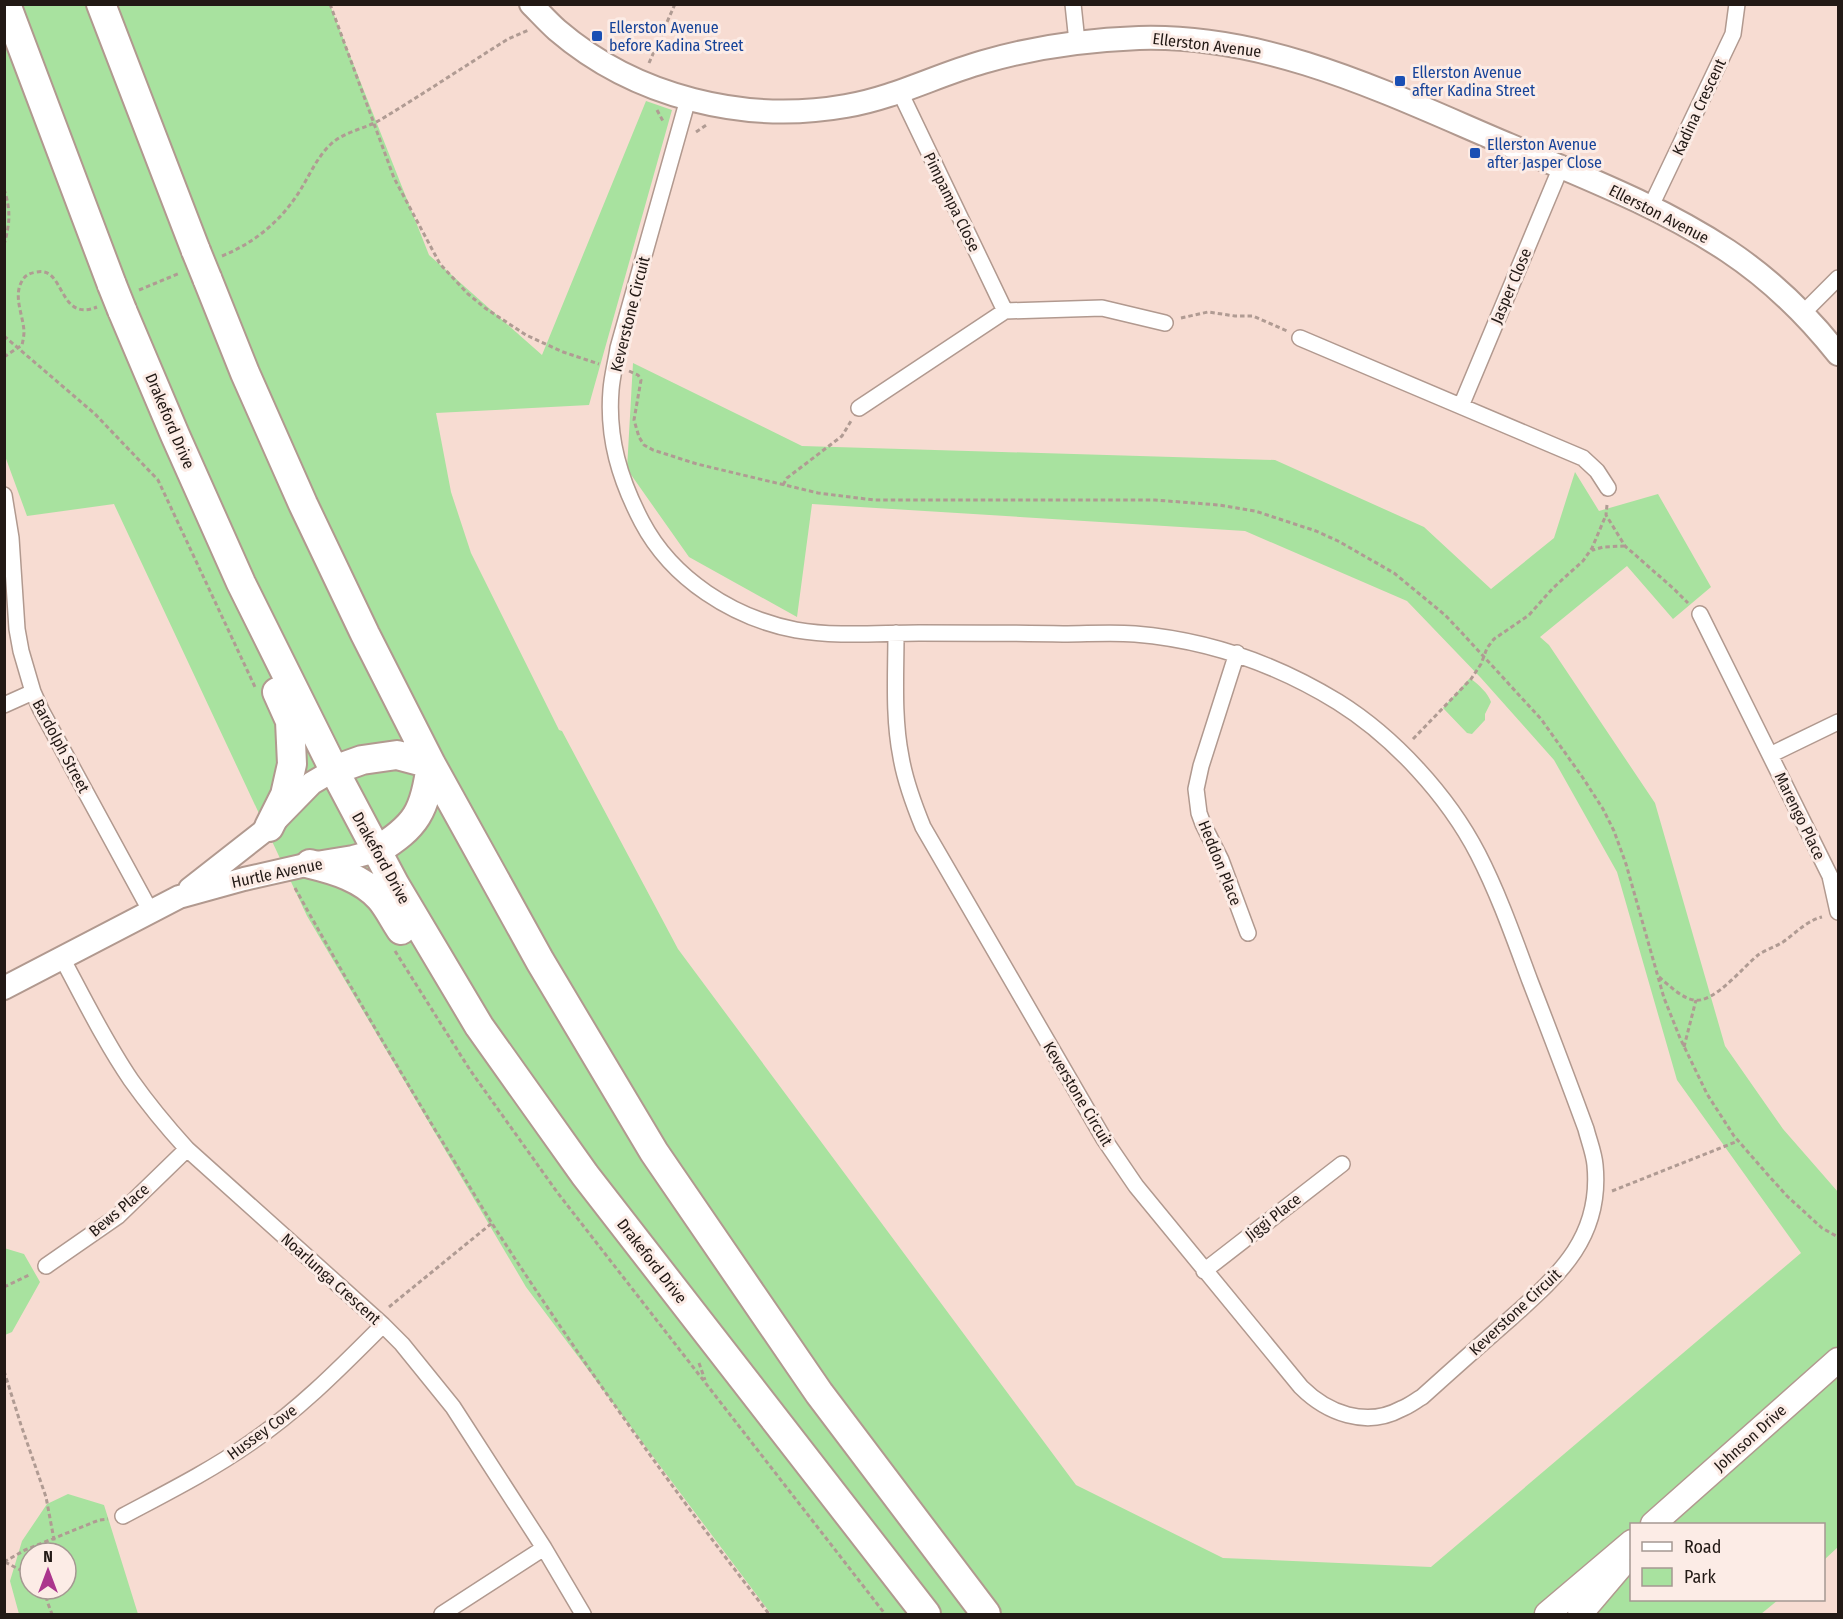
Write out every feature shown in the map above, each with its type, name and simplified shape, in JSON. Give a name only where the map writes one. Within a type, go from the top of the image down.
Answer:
[{"type":"highway","name":"Drakeford Drive","points":[[6,4],[117,297],[175,435],[241,583],[333,770],[376,850],[479,1026],[585,1175],[926,1614]]},
{"type":"highway","points":[[102,4],[245,373],[303,504],[431,764],[540,961],[654,1152],[819,1393],[986,1614]]},
{"type":"highway","points":[[241,583],[245,621],[290,722],[292,764],[285,795],[269,827]]},
{"type":"highway","points":[[333,770],[362,760],[397,755],[431,764]]},
{"type":"highway","points":[[376,850],[406,831],[415,819],[425,798],[431,764]]},
{"type":"highway","points":[[310,864],[339,872],[362,884],[381,898],[439,990],[479,1026]]},
{"type":"main road","name":"Johnson Drive","points":[[1657,1522],[1839,1360]]},
{"type":"main road","points":[[1547,1614],[1630,1544]]},
{"type":"main road","points":[[1580,1614],[1630,1555]]},
{"type":"street","name":"Ellerston Avenue","points":[[531,4],[556,29],[586,52],[618,71],[652,87],[688,99],[741,110],[794,112],[848,106],[900,92],[982,62],[1077,42],[1141,38],[1174,39],[1270,53],[1301,61],[1362,83],[1562,167],[1651,206],[1692,228],[1731,253],[1768,282],[1803,313],[1839,354]]},
{"type":"street","points":[[1072,4],[1077,42]]},
{"type":"street","name":"Kadina Crescent","points":[[1651,206],[1733,34],[1737,4]]},
{"type":"street","name":"Pimpampa Close","points":[[900,92],[1005,311]]},
{"type":"street","name":"Keverstone Circuit","points":[[688,99],[618,348],[606,365],[611,390],[611,433],[627,495],[647,532],[660,550],[690,580],[707,594],[744,614],[789,628],[835,633],[896,633],[1133,634],[1186,640],[1237,653],[1291,675],[1341,704],[1387,740],[1428,781],[1446,803],[1478,852],[1502,905],[1586,1129],[1595,1162],[1596,1179],[1592,1213],[1571,1259],[1548,1284],[1422,1397],[1400,1411],[1374,1418],[1348,1416],[1313,1399],[1204,1271],[1136,1186],[1104,1139],[923,827],[914,805],[901,757],[896,708],[896,633]]},
{"type":"street","name":"Jasper Close","points":[[1461,405],[1562,167]]},
{"type":"street","points":[[1803,313],[1839,278]]},
{"type":"street","points":[[859,408],[1005,311],[1101,308],[1165,322]]},
{"type":"street","points":[[1300,338],[1583,458],[1597,471],[1608,488]]},
{"type":"street","name":"Bardolph Street","points":[[4,495],[11,538],[17,629],[33,692],[40,710],[150,912]]},
{"type":"street","name":"Marengo Place","points":[[1700,614],[1830,876],[1833,913]]},
{"type":"street","name":"Heddon Place","points":[[1237,653],[1201,766],[1196,789],[1199,813],[1221,860],[1248,933]]},
{"type":"street","points":[[4,705],[33,692]]},
{"type":"street","name":"Marengo Place","points":[[1770,755],[1839,722]]},
{"type":"street","name":"Hurtle Avenue","points":[[179,897],[269,827],[312,783],[333,770]]},
{"type":"street","name":"Hurtle Avenue","points":[[4,988],[179,897],[210,887],[310,864],[353,857],[376,850]]},
{"type":"street","name":"Noarlunga Crescent","points":[[62,958],[99,1027],[131,1079],[167,1127],[187,1149],[402,1344],[453,1407],[544,1548],[583,1614]]},
{"type":"street","name":"Bews Place","points":[[46,1266],[118,1216],[187,1149]]},
{"type":"street","name":"Jiggi Place","points":[[1204,1271],[1342,1164]]},
{"type":"street","name":"Hussey Cove","points":[[123,1516],[251,1443],[300,1405],[379,1322]]},
{"type":"street","points":[[442,1614],[544,1548]]},
{"type":"path","points":[[330,4],[399,188],[431,250],[451,277],[485,308],[526,335],[563,352],[638,375],[640,380],[634,420],[644,445],[667,455],[783,485],[818,493],[874,500],[1155,500],[1219,505],[1255,511],[1316,531],[1338,541],[1401,578],[1445,615],[1484,656],[1541,719],[1583,778],[1603,809],[1626,864],[1664,998],[1707,1094],[1738,1141],[1787,1196],[1822,1228],[1839,1237]]},
{"type":"path","points":[[653,69],[647,66],[675,4]]},
{"type":"path","points":[[374,123],[508,39],[531,29]]},
{"type":"path","points":[[662,116],[665,127]]},
{"type":"path","points":[[4,189],[10,208],[10,225],[4,245]]},
{"type":"path","points":[[1165,322],[1208,312],[1253,316],[1300,338]]},
{"type":"path","points":[[4,336],[95,414],[158,480],[259,695]]},
{"type":"path","points":[[4,357],[18,349]]},
{"type":"path","points":[[783,485],[787,478],[842,436],[859,408]]},
{"type":"path","points":[[1400,752],[1471,679],[1494,639],[1529,615],[1553,588],[1583,561],[1592,548],[1606,515],[1608,488]]},
{"type":"path","points":[[1606,515],[1625,546],[1700,614]]},
{"type":"path","points":[[1592,548],[1593,550],[1625,546]]},
{"type":"path","points":[[294,888],[366,1015],[492,1223],[635,1436],[769,1614]]},
{"type":"path","points":[[1657,976],[1680,993],[1696,1000],[1708,996],[1726,986],[1758,955],[1782,942],[1808,922],[1833,913]]},
{"type":"path","points":[[390,944],[470,1070],[557,1192],[885,1614]]},
{"type":"path","points":[[1684,1047],[1696,1000]]},
{"type":"path","points":[[1594,1192],[1614,1190],[1738,1141]]},
{"type":"path","points":[[379,1322],[492,1223]]},
{"type":"path","points":[[4,1287],[46,1266]]},
{"type":"path","points":[[4,1371],[46,1497],[53,1539]]},
{"type":"path","points":[[4,1562],[25,1550],[99,1520],[123,1516]]},
{"type":"path","points":[[4,1562],[18,1569]]},
{"type":"green space","points":[[5,5],[330,5],[429,255],[542,355],[646,101],[672,110],[589,405],[436,413],[451,492],[471,553],[559,730],[562,731],[678,949],[1076,1485],[1223,1558],[1431,1567],[1801,1253],[1677,1080],[1617,872],[1554,760],[1481,678],[1407,601],[1245,531],[812,504],[797,617],[689,557],[627,469],[633,363],[802,446],[1275,460],[1424,527],[1491,589],[1554,538],[1575,472],[1599,511],[1658,494],[1711,587],[1673,619],[1627,566],[1540,637],[1549,645],[1655,803],[1725,1046],[1783,1129],[1838,1192],[1838,1547],[1825,1559],[1825,1523],[1630,1523],[1630,1601],[1777,1601],[1761,1614],[771,1614],[526,1287],[307,916],[114,504],[27,516],[5,456]]},
{"type":"green space","points":[[1469,679],[1483,689],[1491,702],[1485,714],[1485,720],[1472,734],[1467,733],[1443,708]]},
{"type":"green space","points":[[4,1248],[24,1254],[40,1282],[12,1332],[5,1335]]},
{"type":"green space","points":[[68,1494],[104,1505],[138,1614],[19,1614],[10,1581],[18,1554],[18,1601],[78,1601],[78,1541],[22,1541],[47,1504]]},
{"type":"place","name":"Ellerston Avenue before Kadina Street","points":[[597,36]]},
{"type":"place","name":"Ellerston Avenue after Kadina Street","points":[[1400,81]]},
{"type":"place","name":"Ellerston Avenue after Jasper Close","points":[[1475,153]]}]
